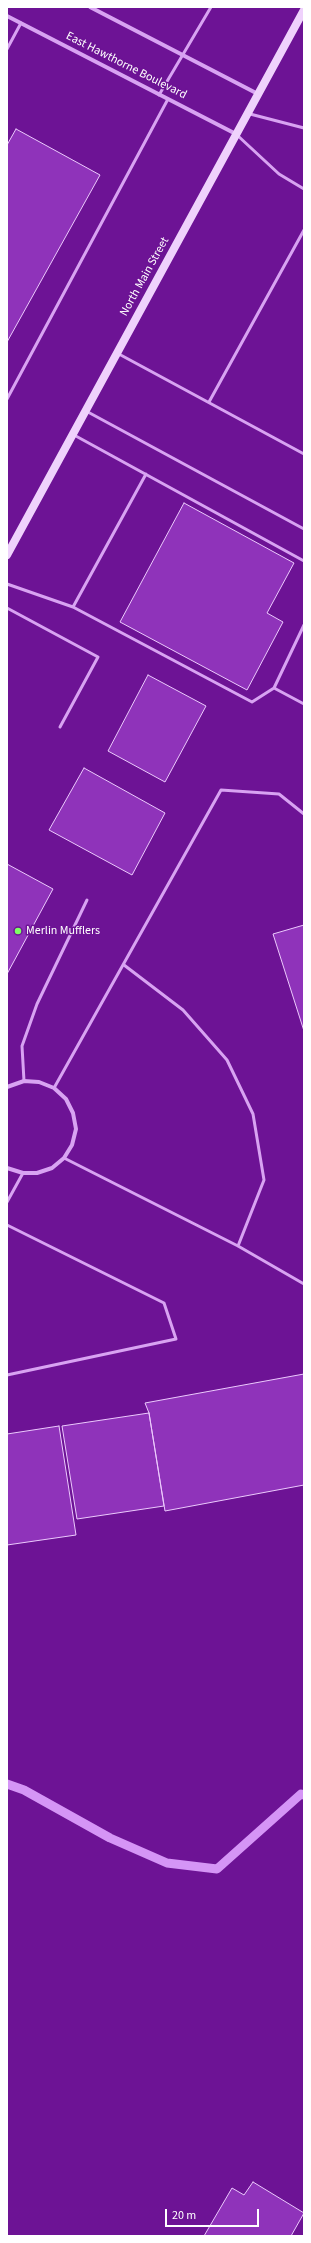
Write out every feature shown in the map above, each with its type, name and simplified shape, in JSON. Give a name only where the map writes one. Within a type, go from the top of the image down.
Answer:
[{"type":"street","points":[[90,7],[258,94]]},
{"type":"street","name":"North Main Street","points":[[7,555],[304,10]]},
{"type":"street","name":"East Hawthorne Boulevard","points":[[7,16],[236,134]]},
{"type":"street","points":[[7,1087],[24,1081],[40,1082],[54,1088],[66,1099],[74,1113],[76,1129],[72,1145],[64,1158],[52,1168],[37,1173],[23,1173],[7,1168]]},
{"type":"lane","points":[[160,95],[211,7]]},
{"type":"lane","points":[[7,49],[21,24]]},
{"type":"lane","points":[[7,398],[168,99]]},
{"type":"lane","points":[[248,113],[304,128]]},
{"type":"lane","points":[[236,134],[279,174],[304,189]]},
{"type":"lane","points":[[209,402],[304,230]]},
{"type":"lane","points":[[117,353],[304,454]]},
{"type":"lane","points":[[86,411],[304,529]]},
{"type":"lane","points":[[73,434],[304,561]]},
{"type":"lane","points":[[73,607],[146,474]]},
{"type":"lane","points":[[7,584],[73,607],[252,702],[274,688],[304,625]]},
{"type":"lane","points":[[7,608],[98,657],[60,727]]},
{"type":"lane","points":[[274,688],[304,704]]},
{"type":"lane","points":[[54,1088],[221,790],[279,794],[304,814]]},
{"type":"lane","points":[[24,1081],[22,1046],[24,1039],[37,1004],[87,900]]},
{"type":"lane","points":[[124,965],[183,1010],[227,1060],[253,1114],[264,1180],[238,1246]]},
{"type":"lane","points":[[64,1158],[238,1246],[304,1284]]},
{"type":"lane","points":[[7,1202],[23,1173]]},
{"type":"lane","points":[[7,1225],[164,1303],[176,1339],[7,1375]]},
{"type":"building","points":[[16,129],[100,175],[7,342],[7,145]]},
{"type":"building","points":[[184,503],[294,563],[267,613],[283,622],[247,690],[120,622]]},
{"type":"building","points":[[148,675],[206,706],[165,782],[108,751]]},
{"type":"building","points":[[84,768],[165,813],[132,875],[49,830]]},
{"type":"building","name":"Merlin Mufflers","points":[[7,864],[53,889],[7,974]]},
{"type":"building","points":[[304,925],[304,1031],[273,934]]},
{"type":"building","points":[[304,1374],[304,1485],[165,1511],[149,1413],[145,1403]]},
{"type":"building","points":[[149,1413],[164,1506],[77,1519],[62,1426]]},
{"type":"building","points":[[59,1426],[76,1535],[7,1545],[7,1434]]},
{"type":"building","points":[[253,2182],[304,2213],[291,2236],[204,2236],[232,2188],[244,2195]]},
{"type":"waterway","points":[[7,1784],[24,1790],[110,1838],[167,1863],[217,1869],[301,1794],[304,1795]]},
{"type":"place","name":"Merlin Mufflers","points":[[18,931]]}]
